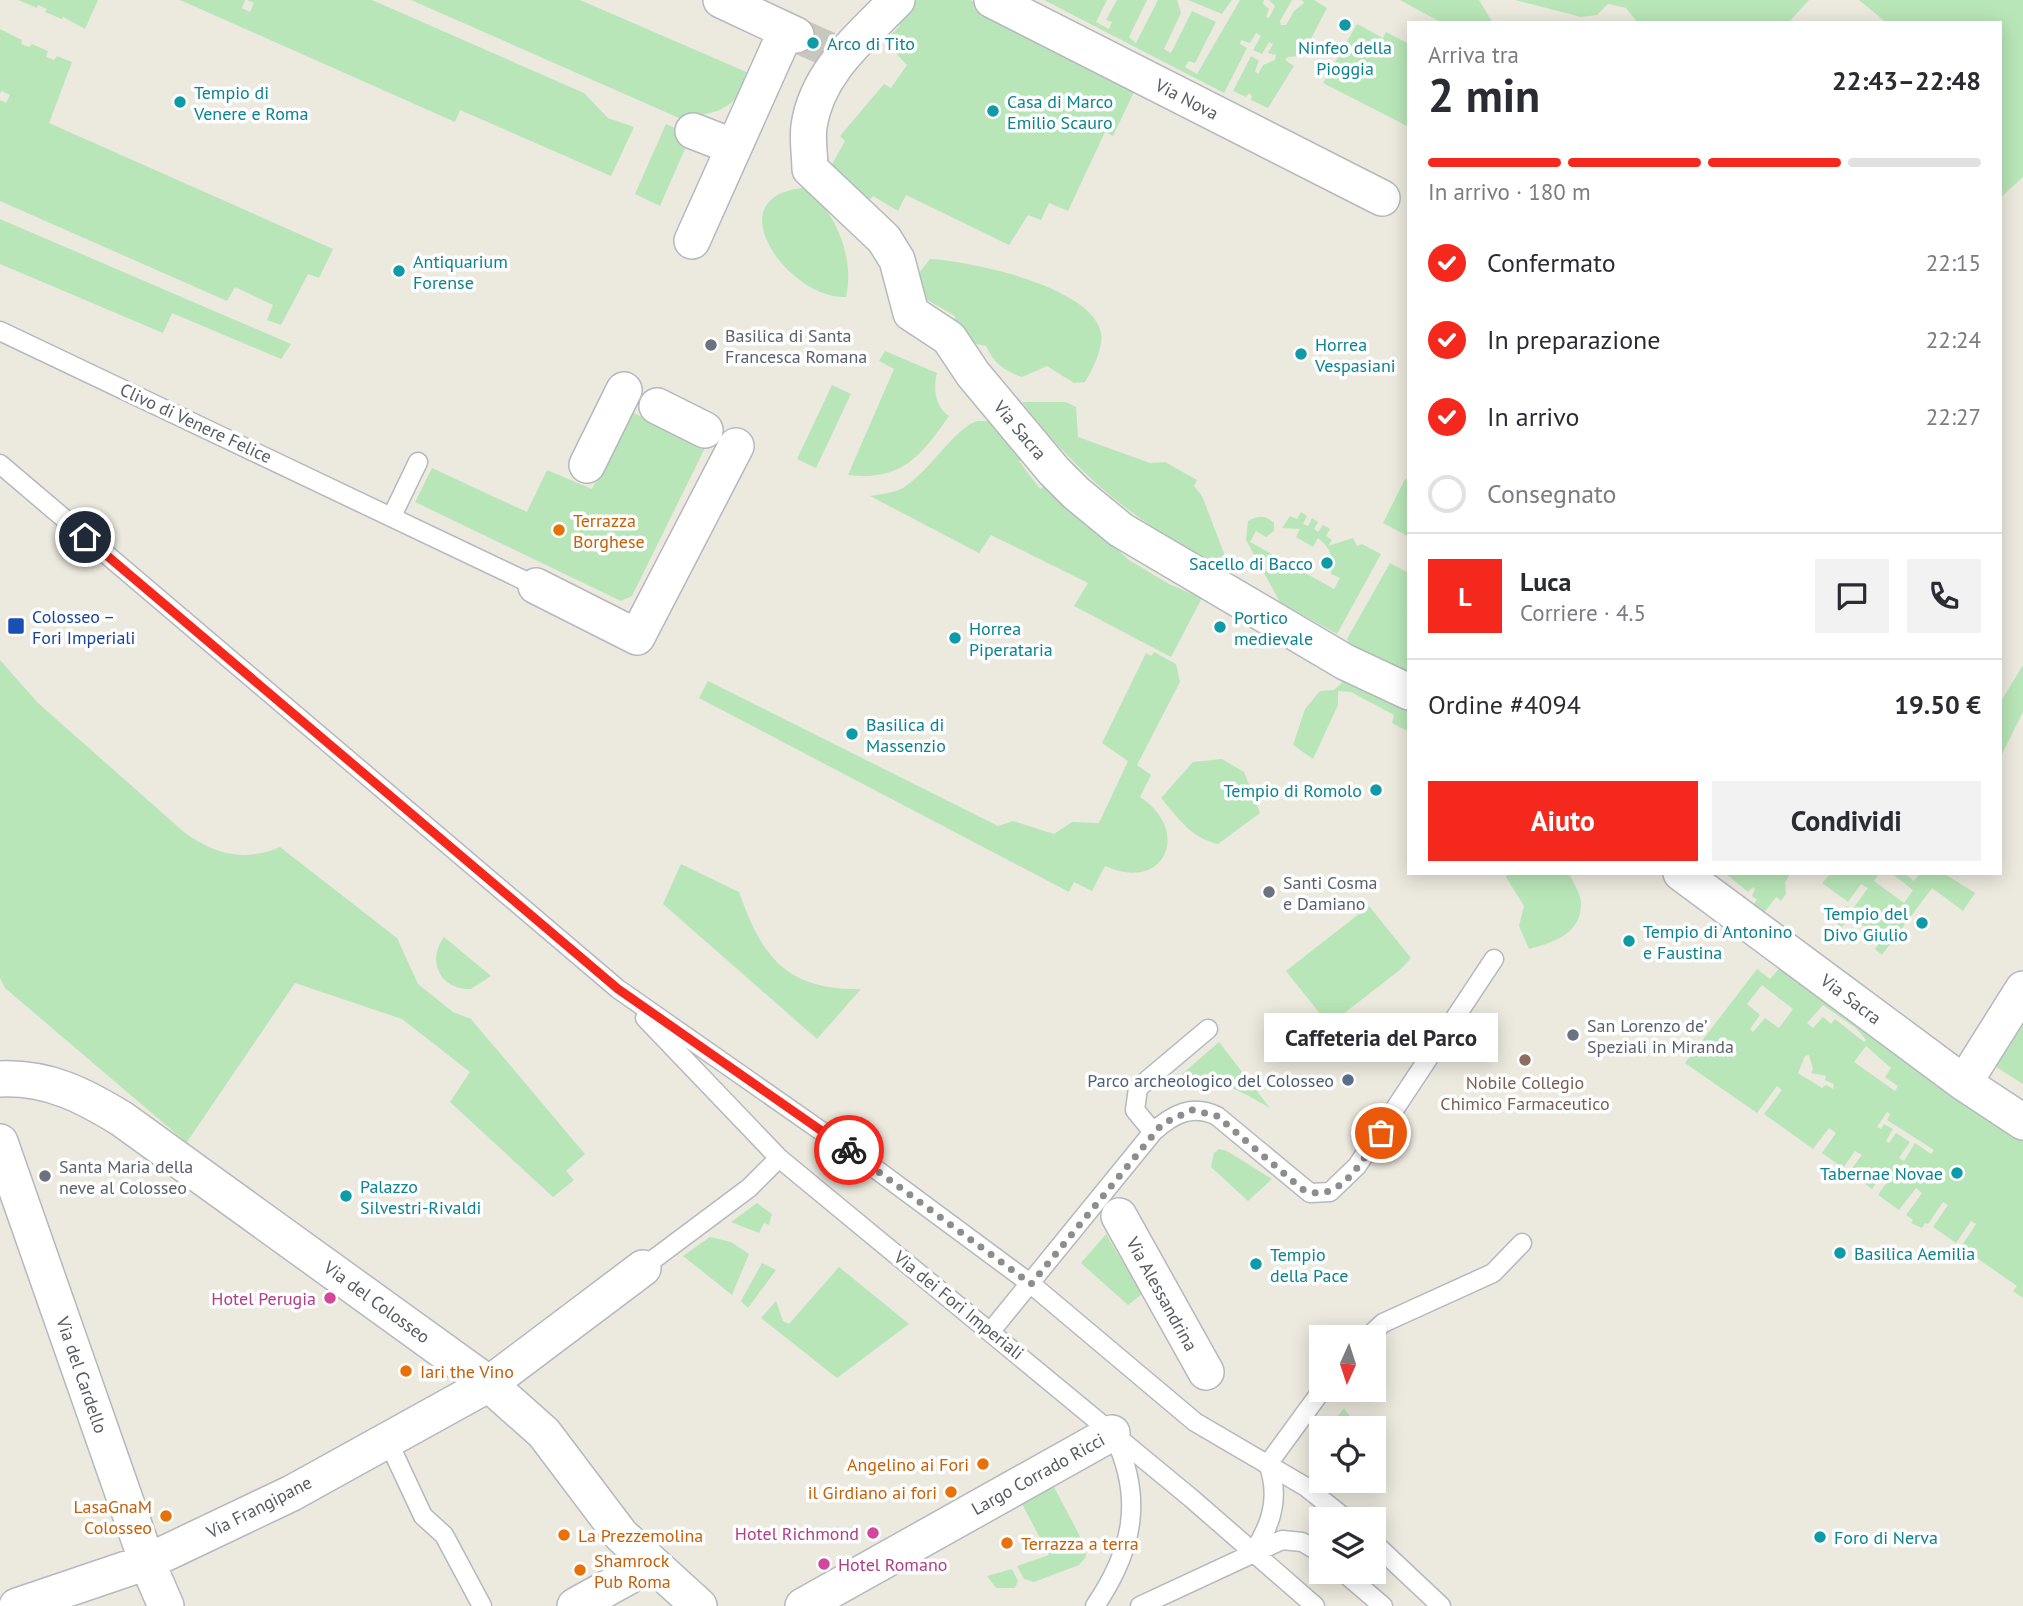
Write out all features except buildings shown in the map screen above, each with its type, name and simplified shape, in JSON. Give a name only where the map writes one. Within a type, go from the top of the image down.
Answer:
[{"type":"street","points":[[721,0],[791,33],[764,80],[766,149]]},
{"type":"street","points":[[692,241],[766,149],[808,128],[816,97],[838,54],[897,0]]},
{"type":"street","name":"Via Nova","points":[[992,0],[1394,203]]},
{"type":"street","points":[[693,131],[766,149]]},
{"type":"street","name":"Via Sacra","points":[[766,149],[884,239],[897,260],[911,313],[949,338],[973,374],[1076,493],[1139,543],[1345,662],[1407,691]]},
{"type":"street","points":[[587,465],[624,390]]},
{"type":"street","points":[[657,406],[705,430]]},
{"type":"street","points":[[536,586],[637,637],[736,446]]},
{"type":"street","name":"Via Sacra","points":[[1685,884],[2023,1122]]},
{"type":"street","points":[[1964,1083],[2023,989]]},
{"type":"street","name":"Via del Colosseo","points":[[0,1079],[53,1084],[83,1096],[122,1119],[489,1384],[535,1423],[607,1519],[651,1564],[699,1606]]},
{"type":"street","name":"Via del Cardello","points":[[0,1142],[147,1562],[166,1606]]},
{"type":"street","name":"Via Alessandrina","points":[[1119,1216],[1206,1372]]},
{"type":"street","name":"Via Frangipane","points":[[24,1604],[147,1562],[278,1500],[489,1384],[645,1267]]},
{"type":"street","name":"Largo Corrado Ricci","points":[[803,1606],[1112,1433]]},
{"type":"street","points":[[575,1606],[651,1564]]},
{"type":"street","points":[[0,1587],[24,1604]]},
{"type":"lane","name":"Clivo di Venere Felice","points":[[0,331],[536,586]]},
{"type":"lane","points":[[392,516],[418,462]]},
{"type":"lane","name":"Via dei Fori Imperiali","points":[[0,464],[618,989],[877,1170],[1031,1284],[1195,1422],[1231,1446],[1268,1464],[1332,1507]]},
{"type":"lane","points":[[991,1331],[1153,1132],[1183,1112],[1208,1112],[1302,1189],[1318,1194],[1330,1192],[1347,1178],[1371,1146],[1494,959]]},
{"type":"lane","name":"Via dei Fori Imperiali","points":[[618,989],[779,1158],[991,1331],[1315,1606]]},
{"type":"lane","points":[[1153,1132],[1135,1110],[1138,1087],[1208,1028]]},
{"type":"lane","points":[[645,1267],[749,1188],[779,1158]]},
{"type":"lane","points":[[1381,1325],[1493,1273],[1522,1242]]},
{"type":"lane","points":[[1253,1552],[1265,1536],[1273,1508],[1275,1481],[1268,1464],[1313,1402]]},
{"type":"lane","name":"Largo Corrado Ricci","points":[[1095,1606],[1123,1558],[1132,1526],[1126,1467],[1112,1433]]},
{"type":"lane","points":[[387,1438],[423,1516],[444,1535],[482,1606]]},
{"type":"lane","points":[[1140,1606],[1272,1543],[1292,1539],[1309,1547]]},
{"type":"lane","points":[[1386,1554],[1441,1606]]},
{"type":"lane","points":[[1357,1584],[1383,1606]]},
{"type":"green space","points":[[18,0],[98,0],[85,29],[63,17],[62,19],[45,12],[47,9],[38,5],[37,8]]},
{"type":"green space","points":[[180,0],[245,0],[242,8],[250,12],[254,3],[247,0],[372,0],[584,93],[608,118],[634,127],[611,176],[460,110],[455,122]]},
{"type":"green space","points":[[411,0],[580,0],[751,74],[732,102],[718,110],[700,115],[695,125]]},
{"type":"green space","name":"Casa di Marco Emilio Scauro","points":[[912,0],[970,0],[1015,22],[1135,90],[1113,136],[1105,132],[1068,211],[1049,203],[1041,220],[1028,215],[1009,245],[906,195],[898,211],[873,196],[868,201],[830,168],[845,141],[840,136],[884,84],[891,88],[907,65],[884,41],[900,26],[896,21]]},
{"type":"green space","points":[[1044,0],[1107,0],[1096,22],[1109,29],[1112,22],[1106,20],[1117,0],[1147,0],[1129,37],[1136,43],[1158,0],[1177,0],[1181,13],[1164,49],[1171,53],[1192,11],[1216,22],[1195,63],[1189,61],[1185,67],[1197,74],[1240,0],[1264,0],[1263,4],[1269,9],[1266,17],[1269,18],[1275,6],[1269,0],[1292,0],[1280,21],[1281,25],[1286,25],[1294,11],[1304,3],[1302,0],[1314,0],[1327,8],[1302,56],[1288,57],[1285,60],[1294,66],[1268,108],[1251,100],[1249,93],[1246,97],[1233,91],[1251,56],[1259,61],[1255,71],[1258,74],[1263,65],[1275,60],[1276,55],[1268,53],[1273,44],[1269,42],[1262,54],[1253,50],[1261,36],[1256,33],[1250,43],[1241,40],[1240,44],[1247,48],[1224,93]]},
{"type":"green space","points":[[1188,0],[1232,0],[1222,14]]},
{"type":"green space","points":[[1400,0],[1479,0],[1492,21],[1438,21]]},
{"type":"green space","points":[[1515,0],[1809,0],[1790,21],[1636,21],[1626,8],[1608,4],[1597,15],[1581,17]]},
{"type":"green space","points":[[1859,0],[2023,0],[2023,177],[2002,196],[2002,21],[1885,21]]},
{"type":"green space","points":[[1357,24],[1383,38],[1386,32],[1407,43],[1407,126],[1323,83]]},
{"type":"green space","points":[[0,29],[22,40],[21,44],[29,47],[32,44],[48,51],[46,57],[54,60],[57,56],[72,62],[49,123],[333,249],[319,278],[308,274],[281,325],[267,320],[273,305],[235,287],[227,301],[0,201],[0,100],[6,103],[10,95],[2,91],[0,93]]},
{"type":"green space","points":[[666,124],[691,135],[660,206],[635,194]]},
{"type":"green space","points":[[803,188],[825,208],[840,236],[848,266],[846,297],[824,294],[803,282],[784,266],[770,247],[763,227],[764,209],[777,195]]},
{"type":"green space","points":[[0,219],[291,344],[281,359],[172,313],[163,333],[0,264]]},
{"type":"green space","points":[[930,259],[972,265],[1027,279],[1076,302],[1093,316],[1101,333],[1099,352],[1085,382],[1074,383],[1047,366],[1022,377],[1001,366],[986,346],[966,342],[954,324],[955,316],[924,298],[915,278]]},
{"type":"green space","points":[[885,351],[937,373],[936,397],[949,416],[929,443],[908,463],[882,474],[848,475],[894,369],[879,361]]},
{"type":"green space","points":[[832,385],[851,394],[816,468],[797,459]]},
{"type":"green space","points":[[1022,402],[1066,402],[1076,407],[1078,437],[1150,463],[1165,462],[1197,480],[1194,486],[1202,496],[1225,556],[1217,568],[1134,514],[1088,476]]},
{"type":"green space","points":[[632,412],[705,448],[632,596],[621,601],[415,502],[432,468],[527,512],[547,470],[592,489]]},
{"type":"green space","points":[[977,421],[990,421],[1025,455],[1019,461],[1040,489],[1046,485],[1129,560],[1169,584],[1202,598],[1171,657],[1074,606],[1088,583],[991,535],[979,553],[870,496],[903,488],[960,432]]},
{"type":"green space","points":[[1405,479],[1407,480],[1407,536],[1383,523]]},
{"type":"green space","points":[[1301,512],[1307,516],[1303,524],[1308,526],[1312,518],[1318,522],[1314,529],[1318,532],[1323,525],[1330,529],[1326,536],[1332,540],[1328,546],[1353,538],[1357,546],[1362,544],[1381,554],[1337,634],[1280,602],[1246,540],[1248,521],[1259,517],[1268,518],[1274,523],[1274,531],[1266,537],[1256,531],[1250,542],[1334,589],[1340,578],[1331,574],[1332,558],[1326,546],[1318,538],[1313,547],[1296,537],[1300,529],[1282,528],[1290,516],[1297,519]]},
{"type":"green space","points":[[1390,563],[1407,572],[1407,678],[1344,650],[1349,642],[1347,639]]},
{"type":"green space","points":[[1154,652],[1176,664],[1180,682],[1137,765],[1151,775],[1140,797],[1156,811],[1165,826],[1168,841],[1164,854],[1156,865],[1143,871],[1126,872],[1105,866],[1092,891],[1074,882],[1069,892],[699,698],[708,681],[998,826],[1013,821],[1054,834],[1072,822],[1099,823],[1128,761],[1102,743],[1146,653],[1151,656]]},
{"type":"green space","points":[[0,660],[38,703],[185,833],[208,847],[231,854],[255,854],[280,847],[397,938],[418,984],[453,1012],[471,1019],[585,1154],[566,1171],[574,1180],[553,1197],[450,1102],[470,1072],[402,1019],[295,983],[187,1142],[214,1166],[5,988],[0,978]]},
{"type":"green space","points":[[2023,665],[2023,712],[2002,754],[2002,700]]},
{"type":"green space","points":[[1349,676],[1407,707],[1407,731],[1392,723],[1394,715],[1351,692],[1338,691],[1338,705],[1313,759],[1293,745],[1305,709],[1320,691],[1334,690]]},
{"type":"green space","points":[[1222,759],[1244,772],[1260,813],[1218,844],[1193,832],[1161,798],[1193,762]]},
{"type":"green space","points":[[681,864],[739,892],[757,935],[780,965],[796,976],[814,983],[835,988],[861,989],[817,1039],[663,904]]},
{"type":"green space","points":[[1570,875],[1581,901],[1580,915],[1571,930],[1556,940],[1529,949],[1519,926],[1524,906],[1506,877]]},
{"type":"green space","points":[[1727,875],[1790,875],[1785,882],[1786,894],[1781,901],[1776,897],[1763,914],[1752,906],[1757,900],[1752,896],[1755,889],[1753,887],[1748,892]]},
{"type":"green space","points":[[1829,875],[1878,875],[1874,881],[1904,903],[1913,890],[1894,875],[1906,875],[1914,881],[1918,875],[1946,875],[1975,893],[1963,911],[1932,888],[1882,955],[1875,949],[1882,939],[1851,917],[1842,927],[1834,922],[1846,906],[1852,910],[1868,888],[1861,884],[1848,902],[1822,883]]},
{"type":"green space","points":[[1369,906],[1411,958],[1401,969],[1329,1025],[1286,971]]},
{"type":"green space","points":[[444,937],[491,976],[471,989],[460,988],[445,980],[437,965],[436,956]]},
{"type":"green space","points":[[1783,964],[2023,1138],[2023,1298],[2013,1291],[2017,1286],[1961,1247],[1976,1224],[1971,1221],[1956,1243],[1933,1227],[1948,1205],[1943,1202],[1928,1224],[1925,1223],[1922,1228],[1911,1223],[1913,1220],[1906,1215],[1922,1193],[1916,1188],[1899,1210],[1878,1195],[1893,1173],[1886,1169],[1872,1189],[1849,1172],[1862,1155],[1855,1151],[1843,1168],[1822,1153],[1836,1133],[1829,1128],[1813,1149],[1764,1114],[1782,1090],[1777,1086],[1757,1113],[1685,1063],[1757,969],[1770,979]],"holes":[[[1762,985],[1793,1009],[1779,1028],[1765,1018],[1753,1032],[1750,1029],[1760,1015],[1747,1004]],[[1823,1005],[1856,1028],[1866,1040],[1864,1042],[1835,1019],[1831,1024],[1823,1017],[1813,1028],[1807,1023]],[[1866,1046],[1891,1068],[1885,1077],[1898,1086],[1895,1091],[1854,1062]],[[1809,1055],[1813,1069],[1811,1073],[1826,1076],[1825,1080],[1834,1084],[1833,1089],[1826,1085],[1822,1088],[1798,1073],[1805,1056]],[[1887,1112],[1890,1114],[1887,1120],[1934,1150],[1931,1154],[1915,1143],[1904,1161],[1899,1158],[1910,1142],[1896,1133],[1889,1143],[1886,1141],[1893,1129],[1884,1124],[1881,1129],[1877,1127]]]},
{"type":"green space","points":[[2023,1014],[2023,1084],[1993,1065]]},
{"type":"green space","points":[[1219,1042],[1270,1108],[1228,1087],[1206,1082],[1182,1083],[1176,1079]]},
{"type":"green space","points":[[1219,1149],[1227,1151],[1272,1179],[1248,1201],[1211,1167],[1214,1153]]},
{"type":"green space","points":[[757,1203],[772,1214],[769,1225],[764,1223],[759,1233],[731,1222]]},
{"type":"green space","points":[[1106,1234],[1142,1294],[1128,1305],[1081,1263]]},
{"type":"green space","points":[[710,1237],[731,1242],[749,1254],[732,1295],[683,1256]]},
{"type":"green space","points":[[762,1263],[776,1270],[748,1308],[741,1301]]},
{"type":"green space","points":[[839,1267],[909,1324],[837,1378],[761,1318],[776,1301],[783,1321],[789,1324]]},
{"type":"green space","points":[[1344,1408],[1350,1416],[1338,1416]]},
{"type":"green space","points":[[1053,1485],[1085,1546],[1086,1557],[1079,1565],[1034,1582],[1024,1579],[1017,1566],[1049,1555],[1021,1502]]},
{"type":"green space","points":[[1012,1569],[1018,1581],[1015,1588],[996,1588],[987,1576]]},
{"type":"tunnel","points":[[796,35],[830,50]]},
{"type":"way so far","points":[[849,1150],[1031,1284],[1153,1132],[1183,1112],[1201,1110],[1217,1116],[1302,1189],[1318,1194],[1330,1192],[1339,1186],[1381,1133]]},
{"type":"place","name":"Ninfeo della Pioggia","points":[[1345,25]]},
{"type":"place","name":"Arco di Tito","points":[[813,43]]},
{"type":"place","name":"Tempio di Venere e Roma","points":[[180,102]]},
{"type":"place","name":"Casa di Marco Emilio Scauro","points":[[993,111]]},
{"type":"place","name":"Antiquarium Forense","points":[[399,271]]},
{"type":"place","name":"Basilica di Santa Francesca Romana","points":[[711,345]]},
{"type":"place","name":"Horrea Vespasiani","points":[[1301,354]]},
{"type":"place","name":"Terrazza Borghese","points":[[559,530]]},
{"type":"place","name":"Sacello di Bacco","points":[[1327,563]]},
{"type":"place","name":"Colosseo – Fori Imperiali","points":[[16,626]]},
{"type":"place","name":"Portico medievale","points":[[1220,627]]},
{"type":"place","name":"Horrea Piperataria","points":[[955,638]]},
{"type":"place","name":"Basilica di Massenzio","points":[[852,734]]},
{"type":"place","name":"Tempio di Romolo","points":[[1376,790]]},
{"type":"place","name":"Santi Cosma e Damiano","points":[[1269,892]]},
{"type":"place","name":"Tempio del Divo Giulio","points":[[1922,923]]},
{"type":"place","name":"Tempio di Antonino e Faustina","points":[[1629,941]]},
{"type":"place","name":"San Lorenzo de’ Speziali in Miranda","points":[[1573,1035]]},
{"type":"place","name":"Nobile Collegio Chimico Farmaceutico","points":[[1525,1060]]},
{"type":"place","name":"Parco archeologico del Colosseo","points":[[1348,1080]]},
{"type":"place","name":"Caffeteria del Parco","points":[[1381,1133]]},
{"type":"place","name":"Tabernae Novae","points":[[1957,1173]]},
{"type":"place","name":"Santa Maria della neve al Colosseo","points":[[45,1176]]},
{"type":"place","name":"Palazzo Silvestri-Rivaldi","points":[[346,1196]]},
{"type":"place","name":"Basilica Aemilia","points":[[1840,1253]]},
{"type":"place","name":"Tempio della Pace","points":[[1256,1264]]},
{"type":"place","name":"Hotel Perugia","points":[[330,1298]]},
{"type":"place","name":"Iari the Vino","points":[[406,1371]]},
{"type":"place","name":"Angelino ai Fori","points":[[983,1464]]},
{"type":"place","name":"il Girdiano ai fori","points":[[951,1492]]},
{"type":"place","name":"LasaGnaM Colosseo","points":[[166,1516]]},
{"type":"place","name":"Hotel Richmond","points":[[873,1533]]},
{"type":"place","name":"La Prezzemolina","points":[[564,1535]]},
{"type":"place","name":"Foro di Nerva","points":[[1820,1537]]},
{"type":"place","name":"Terrazza a terra","points":[[1007,1543]]},
{"type":"place","name":"Hotel Romano","points":[[824,1564]]},
{"type":"place","name":"Shamrock Pub Roma","points":[[580,1570]]},
{"type":"route","points":[[85,537],[618,989],[849,1150]]}]
